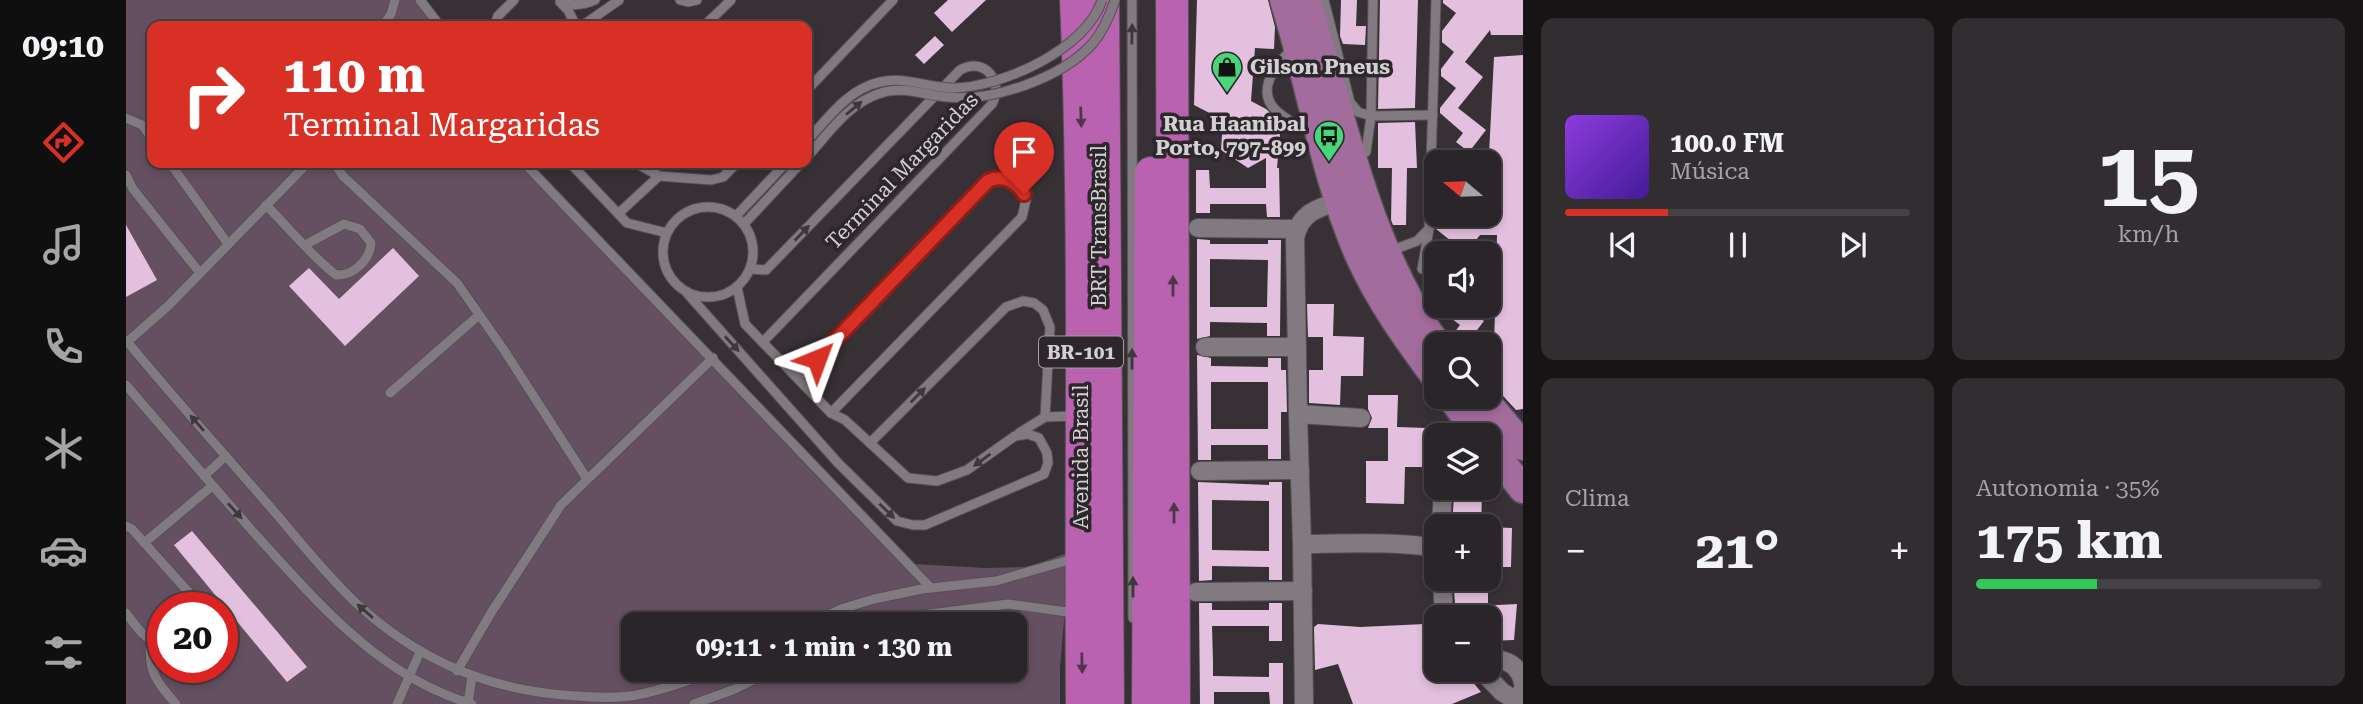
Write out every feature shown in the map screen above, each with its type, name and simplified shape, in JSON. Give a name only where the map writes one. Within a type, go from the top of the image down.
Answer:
[{"type":"highway","name":"Avenida Brasil","points":[[1076,0],[1082,145],[1083,704]]},
{"type":"highway","name":"Avenida Brasil","points":[[1103,0],[1108,704]]},
{"type":"highway","name":"BR-101","points":[[1148,704],[1152,0]]},
{"type":"highway","points":[[1159,0],[1172,61]]},
{"type":"highway","points":[[1172,0],[1174,704]]},
{"type":"highway","points":[[1082,208],[1105,308]]},
{"type":"main road","points":[[1284,0],[1339,201],[1359,255],[1393,320],[1424,362]]},
{"type":"main road","points":[[1306,0],[1366,201],[1402,288],[1429,332]]},
{"type":"main road","points":[[1492,409],[1523,446]]},
{"type":"main road","points":[[1501,462],[1523,489]]},
{"type":"street","points":[[1304,704],[1303,544],[1295,347],[1295,238],[1300,222],[1312,211],[1339,201]]},
{"type":"street","points":[[1199,228],[1297,229]]},
{"type":"street","points":[[1205,347],[1295,347]]},
{"type":"street","points":[[1298,414],[1361,418]]},
{"type":"street","points":[[1199,471],[1300,470]]},
{"type":"street","points":[[1303,544],[1424,548]]},
{"type":"street","points":[[1196,592],[1303,591]]},
{"type":"street","points":[[1501,660],[1519,659],[1523,683]]},
{"type":"street","points":[[1492,682],[1512,698],[1520,696],[1523,689]]},
{"type":"lane","points":[[386,21],[395,0]]},
{"type":"lane","points":[[420,0],[436,21]]},
{"type":"lane","points":[[496,21],[514,0]]},
{"type":"lane","points":[[558,1],[568,5],[595,0]]},
{"type":"lane","points":[[589,21],[619,0]]},
{"type":"lane","points":[[680,0],[697,0]]},
{"type":"lane","points":[[709,21],[731,0]]},
{"type":"lane","points":[[812,85],[893,0]]},
{"type":"lane","points":[[1103,0],[1115,97]]},
{"type":"lane","points":[[812,136],[847,98],[880,82],[911,80],[949,88],[971,87],[1011,74],[1057,54],[1084,30],[1103,0]]},
{"type":"lane","points":[[812,151],[854,106],[881,92],[896,90],[947,97],[971,97],[1009,90],[1063,68],[1094,42],[1103,30],[1115,0]]},
{"type":"lane","name":"BRT TransBrasil","points":[[1132,0],[1133,635]]},
{"type":"lane","points":[[1325,0],[1350,102],[1358,112],[1371,116],[1433,115]]},
{"type":"lane","points":[[1366,152],[1371,116],[1373,0]]},
{"type":"lane","points":[[1422,269],[1429,229],[1436,0]]},
{"type":"lane","points":[[558,1],[568,10],[574,21]]},
{"type":"lane","points":[[1297,44],[1275,65],[1267,83],[1270,103],[1282,116],[1322,135]]},
{"type":"lane","name":"Terminal Margaridas","points":[[750,269],[766,270],[960,69],[978,65],[989,72],[996,85],[996,96],[992,104],[763,342]]},
{"type":"lane","points":[[126,118],[142,125],[147,132]]},
{"type":"lane","points":[[174,168],[228,244]]},
{"type":"lane","points":[[302,168],[128,346],[350,597],[377,621],[420,652],[457,671],[541,694],[605,697],[643,694],[680,682]]},
{"type":"lane","points":[[337,168],[457,283],[587,479]]},
{"type":"lane","points":[[529,168],[931,588]]},
{"type":"lane","points":[[575,168],[628,223],[667,233]]},
{"type":"lane","points":[[645,168],[659,176],[711,180],[723,177],[732,168]]},
{"type":"lane","points":[[736,216],[781,168]]},
{"type":"lane","points":[[744,224],[796,168]]},
{"type":"lane","points":[[126,175],[133,189],[200,273]]},
{"type":"lane","points":[[619,214],[659,176]]},
{"type":"lane","points":[[797,378],[988,181],[1002,178],[1019,186],[1026,200],[1022,217],[831,413]]},
{"type":"lane","points":[[266,205],[305,246],[336,275],[343,275],[368,258],[371,243],[360,229],[344,223],[305,246]]},
{"type":"lane","points":[[687,293],[713,298],[726,294],[737,287],[750,269],[753,253],[751,238],[744,224],[736,216],[711,207],[697,208],[674,222],[663,247],[663,261],[668,274],[838,463],[897,522],[925,524],[1044,474],[1048,463],[1047,453],[1039,438],[1028,434],[1015,436]]},
{"type":"lane","points":[[1386,253],[1417,241],[1429,229]]},
{"type":"lane","points":[[737,287],[745,324],[831,413],[845,420],[908,478],[937,481],[967,470],[1045,416],[1081,415]]},
{"type":"lane","points":[[870,443],[1014,302],[1034,303],[1043,310],[1050,327],[1045,416]]},
{"type":"lane","points":[[390,393],[479,315]]},
{"type":"lane","points":[[457,671],[491,612],[561,505],[713,358]]},
{"type":"lane","points":[[126,385],[212,486],[339,624],[408,677],[470,704],[472,676]]},
{"type":"lane","points":[[204,476],[226,456]]},
{"type":"lane","points":[[144,543],[212,486]]},
{"type":"lane","points":[[126,526],[132,529],[188,592]]},
{"type":"lane","points":[[835,612],[874,599],[931,588],[996,581],[1081,556]]},
{"type":"lane","points":[[946,612],[1008,604],[1082,614]]},
{"type":"lane","points":[[126,613],[147,637]]},
{"type":"lane","points":[[397,704],[420,652]]},
{"type":"lane","points":[[694,704],[749,682]]},
{"type":"lane","points":[[160,683],[176,704]]},
{"type":"shaded area","points":[[126,0],[425,0],[441,21],[147,21],[147,168],[534,168],[914,564],[985,568],[1028,567],[1070,552],[1060,667],[1060,704],[126,704]]},
{"type":"building","points":[[948,0],[986,0],[952,32],[934,13]]},
{"type":"building","points":[[1197,0],[1268,0],[1275,27],[1274,49],[1255,48],[1251,101],[1266,109],[1281,123],[1277,168],[1280,217],[1267,217],[1266,204],[1210,204],[1210,213],[1196,213],[1196,170],[1209,170],[1210,188],[1266,188],[1266,158],[1248,168],[1221,150],[1223,120],[1194,105]]},
{"type":"building","points":[[1341,0],[1357,0],[1356,26],[1366,26],[1365,45],[1343,44],[1340,36]]},
{"type":"building","points":[[1380,0],[1418,0],[1415,108],[1378,109]]},
{"type":"building","points":[[1443,0],[1523,0],[1523,35],[1491,35],[1490,30],[1465,62],[1483,77],[1458,108],[1486,130],[1471,150],[1456,142],[1463,133],[1440,113],[1440,108],[1456,88],[1441,76],[1441,69],[1454,52],[1442,42],[1442,31],[1456,13],[1443,3]]},
{"type":"building","points":[[935,36],[944,45],[924,64],[915,55]]},
{"type":"building","points":[[1523,55],[1523,409],[1516,410],[1501,394],[1501,332],[1494,332],[1495,318],[1501,318],[1501,241],[1497,241],[1497,235],[1480,235],[1475,241],[1451,241],[1436,229],[1502,228],[1502,150],[1489,150],[1494,57]]},
{"type":"building","points":[[1415,122],[1417,168],[1407,168],[1406,225],[1393,225],[1392,168],[1378,168],[1378,123]]},
{"type":"building","points":[[126,225],[157,280],[126,297]]},
{"type":"building","points":[[1197,239],[1210,240],[1210,244],[1268,244],[1268,240],[1281,240],[1280,336],[1267,336],[1267,323],[1210,322],[1210,336],[1197,339]],"holes":[[[1210,259],[1268,260],[1267,307],[1210,307]]]},
{"type":"building","points":[[393,248],[419,276],[345,346],[289,286],[309,268],[339,299]]},
{"type":"building","points":[[1307,304],[1334,304],[1333,336],[1364,337],[1363,376],[1341,376],[1340,405],[1309,403],[1309,370],[1323,370],[1323,337],[1308,337]]},
{"type":"building","points":[[1451,318],[1480,318],[1484,321],[1476,332],[1455,332],[1460,325]]},
{"type":"building","points":[[1197,355],[1211,358],[1211,366],[1268,367],[1268,358],[1281,358],[1281,370],[1286,370],[1287,412],[1281,412],[1281,459],[1268,459],[1268,445],[1211,445],[1211,460],[1198,460]],"holes":[[[1211,382],[1268,382],[1268,429],[1211,429]]]},
{"type":"building","points":[[1368,395],[1398,395],[1397,427],[1424,428],[1424,467],[1405,467],[1404,504],[1366,503],[1366,461],[1388,461],[1388,428],[1368,428],[1372,418],[1368,409]]},
{"type":"building","points":[[1198,482],[1269,485],[1269,482],[1282,482],[1282,580],[1269,580],[1269,567],[1212,566],[1212,580],[1199,581]],"holes":[[[1212,500],[1269,501],[1269,551],[1212,550]]]},
{"type":"building","points":[[1454,500],[1482,500],[1481,514],[1453,514]]},
{"type":"building","points":[[1501,528],[1512,528],[1511,567],[1501,567]]},
{"type":"building","points":[[192,531],[307,667],[287,682],[238,623],[238,592],[213,592],[174,545]]},
{"type":"building","points":[[1454,591],[1488,591],[1488,603],[1455,603]]},
{"type":"building","points":[[1199,603],[1212,603],[1212,610],[1269,610],[1269,603],[1282,603],[1282,641],[1269,641],[1269,626],[1212,626],[1213,676],[1269,677],[1269,663],[1283,663],[1283,704],[1270,704],[1269,692],[1214,692],[1214,704],[1200,704]]},
{"type":"building","points":[[1517,604],[1514,640],[1501,641],[1501,605],[1498,605]]},
{"type":"building","points":[[1318,624],[1360,627],[1424,624],[1424,682],[1473,682],[1481,692],[1452,704],[1353,704],[1338,664],[1315,670],[1314,627]]},
{"type":"place","name":"Gilson Pneus","points":[[1227,94]]},
{"type":"place","name":"Rua Haanibal Porto, 797-899","points":[[1329,163]]},
{"type":"route","points":[[817,359],[988,181],[995,178],[1012,181],[1024,194]]}]
